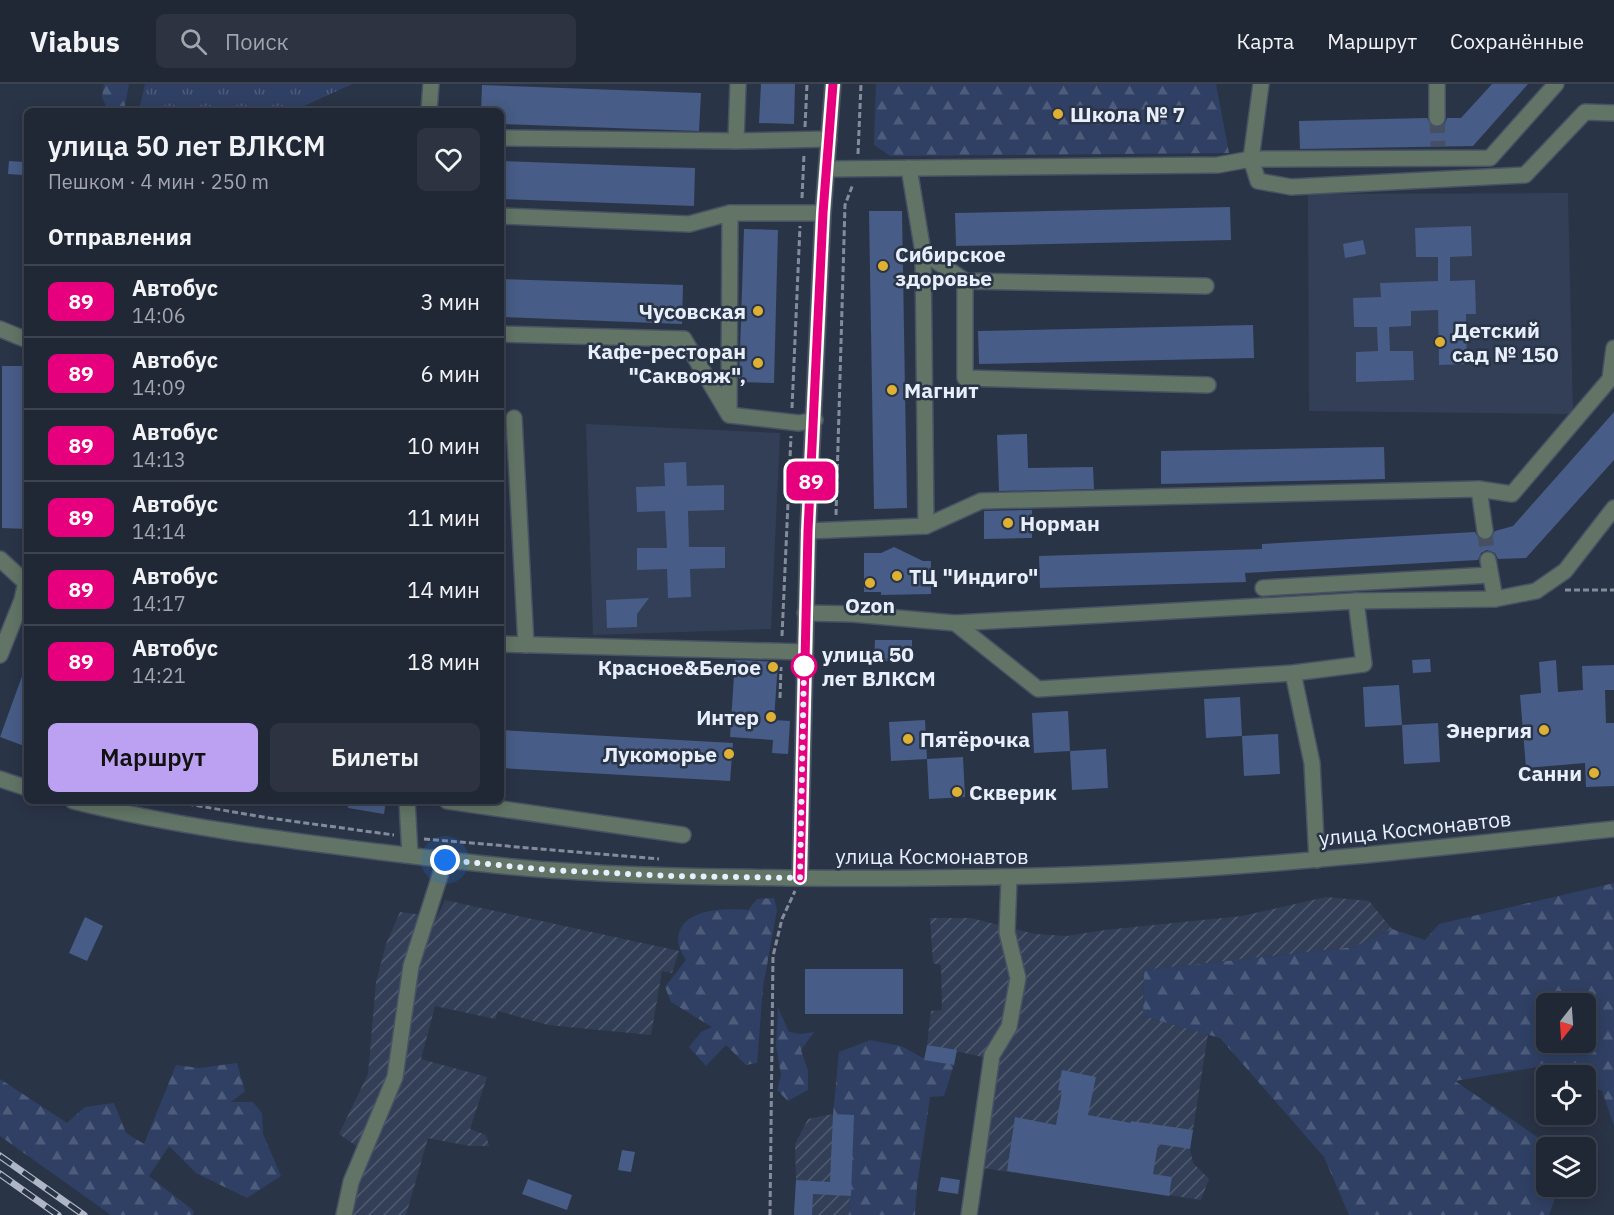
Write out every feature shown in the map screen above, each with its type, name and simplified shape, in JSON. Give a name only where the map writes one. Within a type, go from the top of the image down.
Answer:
[{"type":"street","points":[[429,108],[431,84]]},
{"type":"street","points":[[736,141],[738,84]]},
{"type":"street","points":[[800,878],[808,531],[823,213],[833,84]]},
{"type":"street","points":[[1261,84],[1251,159],[1258,181],[1292,187],[1525,175],[1585,112],[1614,113]]},
{"type":"street","points":[[1437,84],[1437,118]]},
{"type":"street","points":[[827,169],[1218,165],[1251,159],[1438,152],[1490,158],[1556,84]]},
{"type":"street","points":[[504,138],[736,141],[829,139]]},
{"type":"street","points":[[1438,152],[1438,180]]},
{"type":"street","points":[[909,168],[923,252],[926,526]]},
{"type":"street","points":[[729,415],[730,213]]},
{"type":"street","points":[[504,216],[689,224],[730,213],[823,213]]},
{"type":"street","points":[[923,252],[965,281],[1206,285]]},
{"type":"street","points":[[965,281],[965,378],[1208,385]]},
{"type":"street","points":[[0,328],[24,339]]},
{"type":"street","points":[[504,334],[684,339],[729,415]]},
{"type":"street","points":[[808,531],[926,526],[981,501],[1479,489],[1512,494],[1612,379],[1614,348]]},
{"type":"street","points":[[729,415],[792,422],[815,420]]},
{"type":"street","points":[[514,418],[526,645]]},
{"type":"street","points":[[1479,489],[1485,531]]},
{"type":"street","points":[[805,612],[956,623],[1356,601],[1495,599],[1536,591],[1565,570],[1614,508]]},
{"type":"street","points":[[0,559],[24,577]]},
{"type":"street","points":[[1263,588],[1489,567],[1495,599]]},
{"type":"street","points":[[0,655],[24,590]]},
{"type":"street","points":[[956,623],[1038,689],[1293,673],[1364,664],[1356,601]]},
{"type":"street","points":[[504,644],[805,652]]},
{"type":"street","points":[[1293,673],[1312,763],[1317,860]]},
{"type":"street","points":[[0,779],[24,787]]},
{"type":"street","name":"улица Космонавтов","points":[[85,804],[117,812],[236,832],[445,860],[550,870],[670,876],[893,880],[1009,878],[1158,871],[1317,860],[1614,829]]},
{"type":"street","points":[[407,804],[410,855]]},
{"type":"street","points":[[468,804],[683,835]]},
{"type":"street","points":[[344,1215],[351,1182],[395,1077],[411,966],[445,860]]},
{"type":"street","points":[[969,1215],[992,1055],[1009,1027],[1018,978],[1007,932],[1009,878]]},
{"type":"path","points":[[780,698],[807,84]]},
{"type":"path","points":[[836,531],[845,205],[857,170],[861,84]]},
{"type":"path","points":[[1536,591],[1614,590]]},
{"type":"path","points":[[187,804],[269,818],[473,845],[662,859]]},
{"type":"path","points":[[770,1215],[772,956],[782,919],[800,878]]},
{"type":"shaded area","name":"Детский сад № 150","points":[[1568,193],[1573,414],[1309,411],[1308,194]]},
{"type":"shaded area","points":[[586,424],[780,433],[771,629],[593,635]]},
{"type":"shaded area","points":[[1326,897],[1369,901],[1392,929],[1354,947],[1144,970],[1143,1016],[1208,1034],[1190,1149],[1193,1163],[1209,1179],[1201,1200],[982,1168],[997,1060],[927,1045],[931,1011],[942,1010],[941,965],[933,963],[930,918],[971,918],[1035,934],[1067,936],[1242,916]]},
{"type":"shaded area","points":[[445,900],[679,951],[672,973],[662,971],[651,1035],[548,1025],[498,1011],[495,1019],[435,1006],[421,1059],[487,1077],[470,1129],[486,1135],[489,1146],[470,1146],[428,1138],[406,1215],[343,1215],[359,1148],[339,1134],[368,1074],[376,982],[386,944],[400,912],[437,917]]},
{"type":"shaded area","points":[[833,1114],[854,1115],[849,1215],[794,1215],[795,1144],[808,1119]]},
{"type":"green space","points":[[104,84],[129,84],[125,108],[107,108],[102,97]]},
{"type":"green space","points":[[145,84],[352,84],[302,108],[140,108]]},
{"type":"green space","name":"Школа № 7","points":[[876,84],[1216,84],[1229,153],[890,156],[874,145]]},
{"type":"green space","points":[[1614,883],[1614,1126],[1602,1091],[1596,1088],[1596,1065],[1536,1065],[1536,1067],[1455,1081],[1537,1137],[1536,1197],[1555,1197],[1549,1215],[1349,1215],[1324,1157],[1220,1038],[1143,1016],[1144,970],[1354,947],[1392,929],[1425,940],[1439,924]]},
{"type":"green space","points":[[774,898],[777,910],[763,987],[757,1063],[746,1065],[726,1045],[706,1066],[689,1047],[701,1032],[712,1027],[671,1002],[665,987],[686,960],[678,942],[680,931],[685,922],[704,912],[727,909],[748,910],[757,899]]},
{"type":"green space","points":[[778,1008],[789,1032],[800,1034],[814,1032],[801,1050],[808,1071],[808,1090],[788,1101],[777,1090],[781,1075],[776,1046]]},
{"type":"green space","points":[[870,1040],[901,1046],[925,1059],[954,1065],[944,1096],[930,1097],[915,1215],[849,1215],[854,1116],[833,1114],[839,1052]]},
{"type":"green space","points":[[237,1063],[245,1091],[231,1102],[253,1102],[262,1113],[263,1134],[281,1176],[247,1198],[196,1173],[169,1146],[149,1176],[194,1211],[193,1215],[111,1215],[0,1136],[0,1079],[67,1123],[85,1107],[114,1103],[126,1133],[144,1144],[176,1065],[199,1068]]},
{"type":"building","points":[[761,84],[795,84],[794,124],[759,123]]},
{"type":"building","points":[[1492,84],[1528,84],[1473,146],[1300,149],[1299,121],[1427,118],[1432,126],[1438,128],[1445,123],[1447,118],[1461,118]]},
{"type":"building","points":[[482,85],[701,93],[699,131],[504,124],[504,108],[481,108]]},
{"type":"building","points":[[9,161],[24,162],[23,175],[8,174]]},
{"type":"building","points":[[504,161],[695,168],[694,206],[504,199]]},
{"type":"building","points":[[1230,207],[1231,240],[956,246],[955,213]]},
{"type":"building","points":[[869,211],[902,211],[907,508],[874,509]]},
{"type":"building","points":[[1471,226],[1472,256],[1450,257],[1450,281],[1475,280],[1476,314],[1466,314],[1467,364],[1439,365],[1438,310],[1411,311],[1411,326],[1389,327],[1390,351],[1413,351],[1414,380],[1356,382],[1356,352],[1378,351],[1377,327],[1354,327],[1353,298],[1381,297],[1380,283],[1438,281],[1438,257],[1416,257],[1415,228]]},
{"type":"building","points":[[744,229],[778,230],[774,383],[739,382]]},
{"type":"building","points":[[1363,240],[1366,254],[1345,258],[1343,244]]},
{"type":"building","points":[[504,279],[683,285],[682,324],[504,317]]},
{"type":"building","points":[[1253,325],[1254,358],[979,364],[978,331]]},
{"type":"building","points":[[2,366],[24,366],[24,529],[2,528]]},
{"type":"building","points":[[1614,412],[1614,460],[1526,558],[1498,559],[1495,553],[1487,550],[1481,553],[1478,560],[1245,573],[1246,582],[1040,588],[1039,556],[1262,549],[1262,544],[1475,532],[1478,537],[1487,540],[1495,531],[1513,526]]},
{"type":"building","points":[[1027,434],[1028,468],[1093,467],[1094,489],[999,491],[997,435]]},
{"type":"building","points":[[1384,447],[1385,479],[1161,484],[1161,451]]},
{"type":"building","points":[[686,462],[687,486],[724,485],[724,510],[688,511],[689,547],[725,547],[725,568],[690,569],[691,597],[668,598],[667,569],[637,570],[637,548],[667,548],[665,511],[637,512],[636,487],[665,486],[664,463]]},
{"type":"building","name":"Норман","points":[[1032,510],[1032,538],[984,539],[984,511]]},
{"type":"building","name":"ТЦ \"Индиго\"","points":[[894,547],[923,561],[931,561],[931,594],[881,595],[881,592],[864,592],[864,553],[881,553]]},
{"type":"building","points":[[649,598],[637,614],[637,627],[607,628],[606,600]]},
{"type":"building","points":[[875,640],[912,640],[912,661],[874,661]]},
{"type":"building","points":[[1430,659],[1431,672],[1413,673],[1412,660]]},
{"type":"building","points":[[735,660],[778,662],[774,720],[790,721],[788,754],[772,753],[773,740],[730,737]]},
{"type":"building","points":[[1556,660],[1558,692],[1583,690],[1582,666],[1614,665],[1614,690],[1605,690],[1606,723],[1614,723],[1614,786],[1586,787],[1585,763],[1526,768],[1520,695],[1541,693],[1539,662]]},
{"type":"building","points":[[24,671],[24,746],[0,737]]},
{"type":"building","points":[[1399,685],[1402,725],[1365,727],[1363,687]]},
{"type":"building","points":[[1240,697],[1242,736],[1206,738],[1204,699]]},
{"type":"building","points":[[1068,711],[1070,751],[1034,753],[1032,713]]},
{"type":"building","points":[[925,720],[927,759],[891,761],[889,722]]},
{"type":"building","points":[[1438,723],[1440,762],[1404,764],[1402,725]]},
{"type":"building","points":[[504,730],[733,743],[730,781],[504,768]]},
{"type":"building","points":[[1278,734],[1280,774],[1244,776],[1242,736]]},
{"type":"building","points":[[1106,749],[1108,788],[1072,790],[1070,751]]},
{"type":"building","points":[[963,757],[965,797],[929,799],[927,759]]},
{"type":"building","points":[[349,804],[386,804],[384,814],[348,808]]},
{"type":"building","points":[[85,917],[103,926],[87,961],[69,953]]},
{"type":"building","points":[[805,969],[903,969],[903,1014],[805,1014]]},
{"type":"building","points":[[927,1045],[957,1050],[954,1065],[924,1060]]},
{"type":"building","points":[[1062,1070],[1096,1077],[1088,1115],[1131,1123],[1131,1121],[1193,1130],[1190,1149],[1158,1144],[1153,1174],[1172,1177],[1169,1196],[1007,1171],[1015,1117],[1056,1125],[1062,1091],[1058,1090]]},
{"type":"building","points":[[833,1114],[854,1115],[851,1196],[813,1194],[812,1215],[794,1215],[796,1180],[830,1182]]},
{"type":"building","points":[[622,1150],[635,1152],[631,1172],[618,1170]]},
{"type":"building","points":[[941,1177],[960,1180],[958,1194],[938,1191]]},
{"type":"building","points":[[528,1179],[572,1195],[567,1210],[522,1194]]},
{"type":"tunnel","points":[[1437,118],[1438,146]]},
{"type":"tunnel","points":[[1485,531],[1488,560]]},
{"type":"railway","points":[[0,1156],[84,1215]]},
{"type":"railway","points":[[0,1174],[58,1215]]},
{"type":"bus line","name":"89","points":[[800,878],[808,531],[823,213],[833,84]]},
{"type":"place","name":"Школа № 7","points":[[1058,114]]},
{"type":"place","name":"Сибирское здоровье","points":[[883,266]]},
{"type":"place","name":"Чусовская","points":[[758,311]]},
{"type":"place","name":"Детский сад № 150","points":[[1440,342]]},
{"type":"place","name":"Кафе-ресторан \"Саквояж\",","points":[[758,363]]},
{"type":"place","name":"Магнит","points":[[892,390]]},
{"type":"place","name":"Норман","points":[[1008,523]]},
{"type":"place","name":"ТЦ \"Индиго\"","points":[[897,576]]},
{"type":"place","name":"Ozon","points":[[870,583]]},
{"type":"place","name":"улица 50 лет ВЛКСМ","points":[[804,666]]},
{"type":"place","name":"Красное&Белое","points":[[773,667]]},
{"type":"place","name":"Интер","points":[[771,717]]},
{"type":"place","name":"Энергия","points":[[1544,730]]},
{"type":"place","name":"Пятёрочка","points":[[908,739]]},
{"type":"place","name":"Лукоморье","points":[[729,754]]},
{"type":"place","name":"Санни","points":[[1594,773]]},
{"type":"place","name":"Скверик","points":[[957,792]]},
{"type":"route","points":[[445,860],[550,870],[670,876],[800,878],[804,666]]}]
